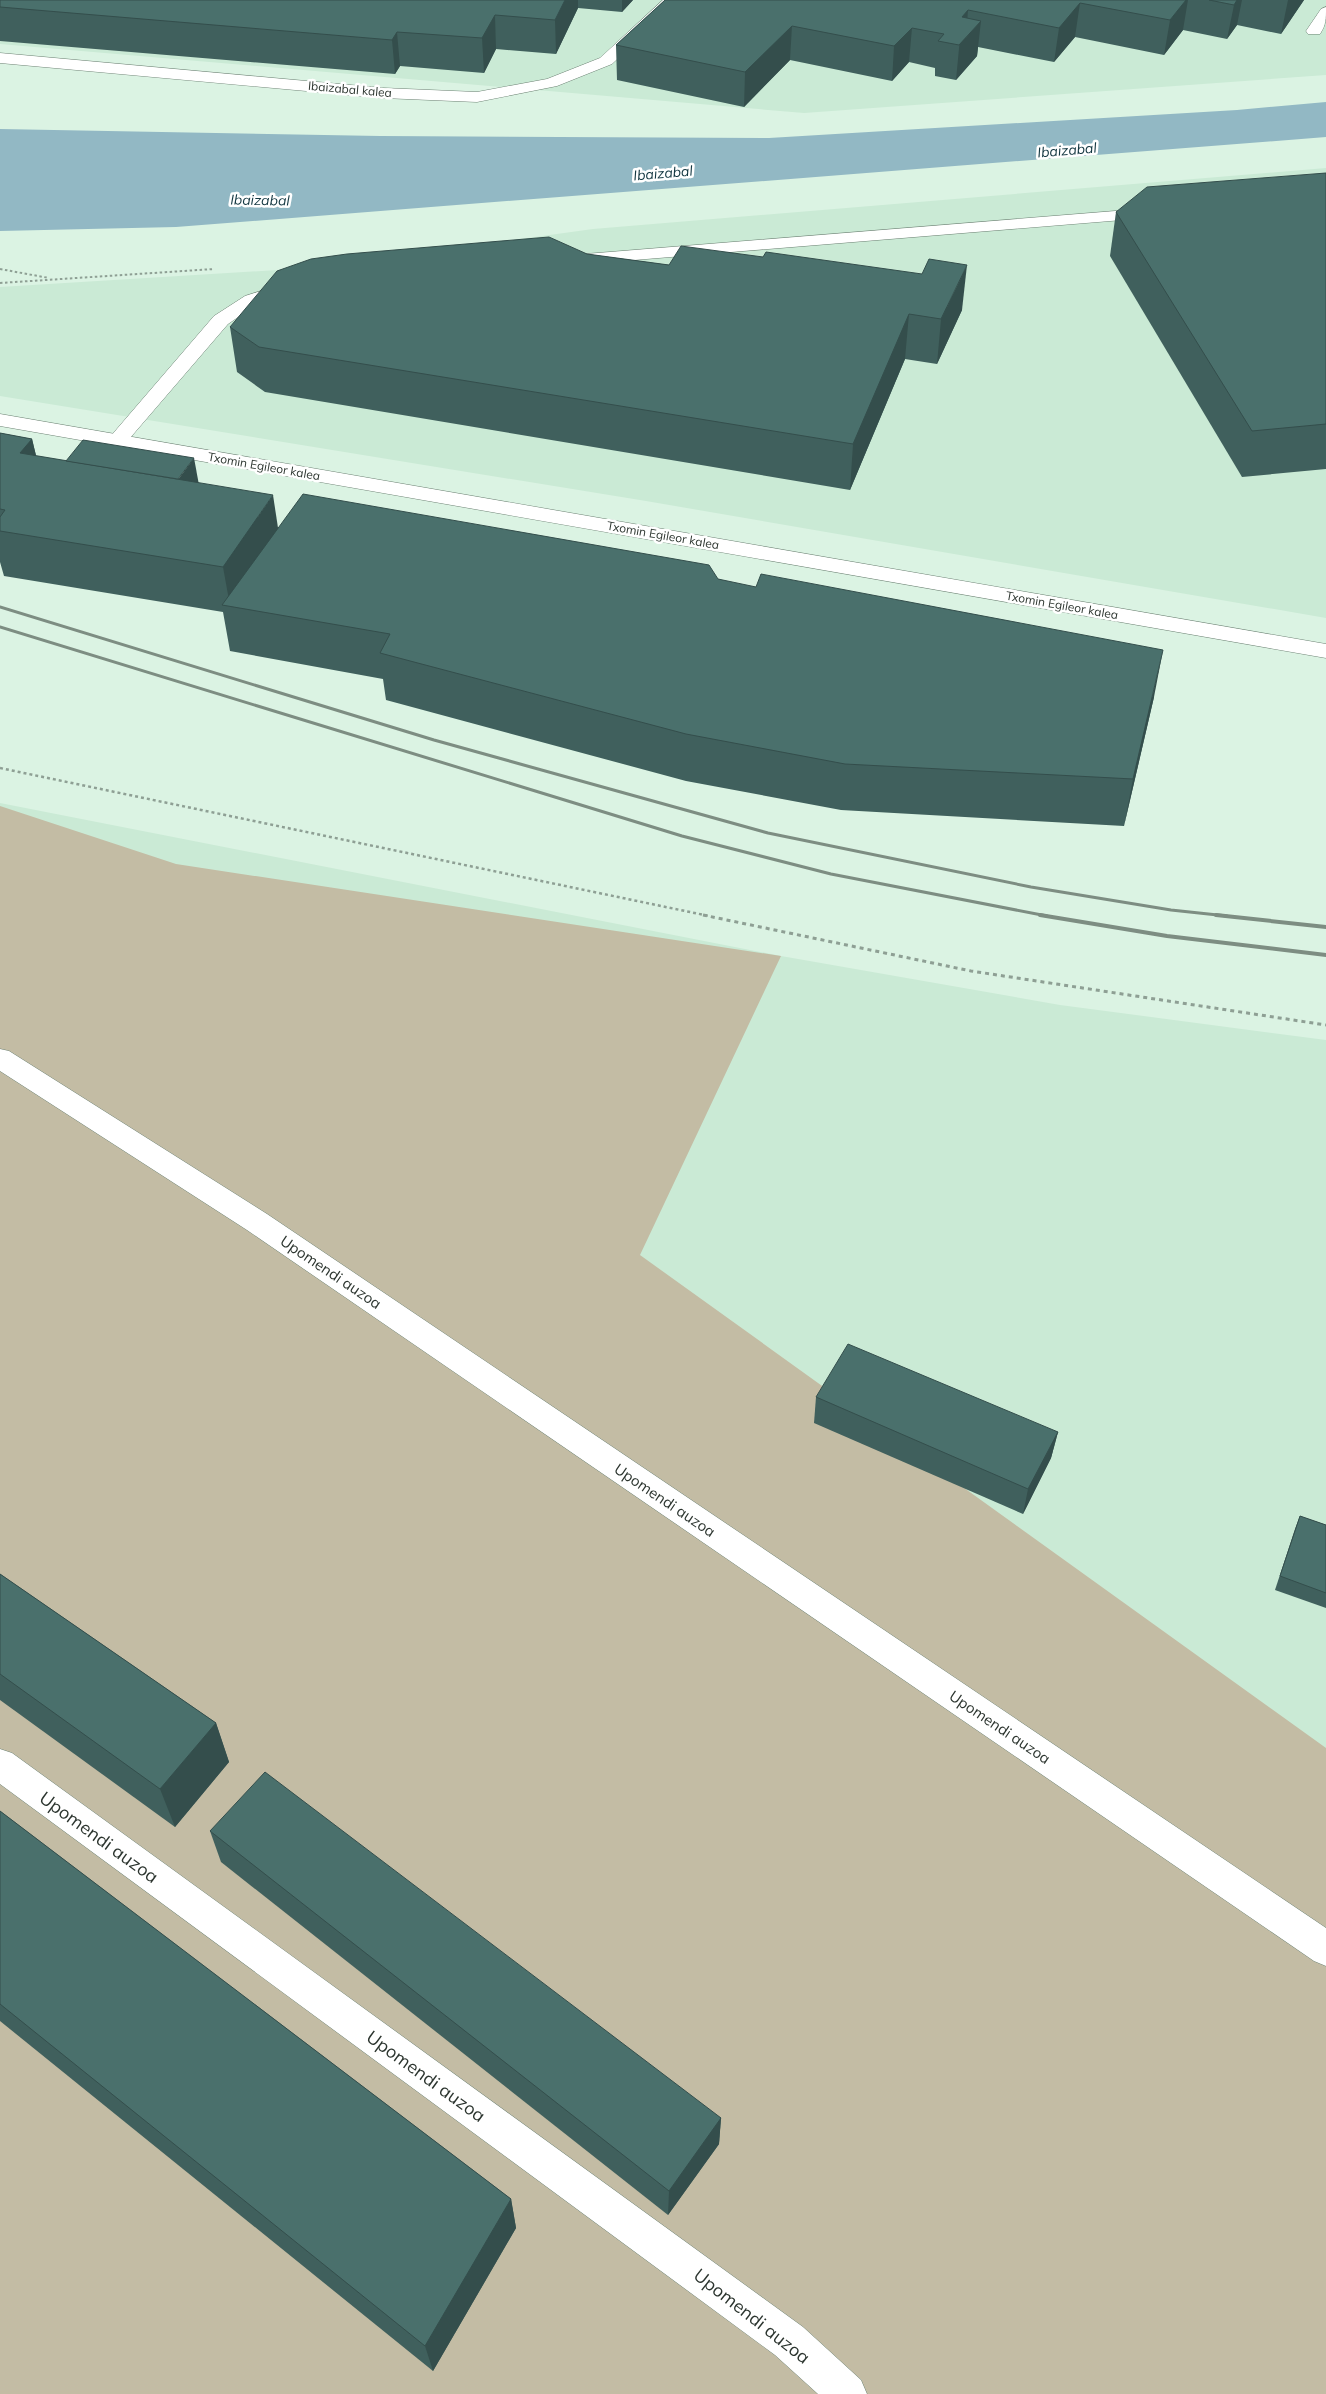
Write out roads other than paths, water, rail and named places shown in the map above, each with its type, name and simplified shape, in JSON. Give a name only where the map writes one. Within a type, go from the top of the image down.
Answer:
[{"type":"street","name":"Ibaizabal kalea","points":[[0,58],[383,93],[477,97],[551,84],[606,62],[672,0]]},
{"type":"street","points":[[1314,31],[1326,12]]},
{"type":"street","points":[[558,261],[1167,211]]},
{"type":"street","points":[[117,440],[222,320],[251,300],[285,287],[304,284]]},
{"type":"street","name":"Txomin Egileor kalea","points":[[0,420],[1326,651]]},
{"type":"street","name":"Upomendi auzoa","points":[[0,1058],[266,1228],[1326,1949]]},
{"type":"street","name":"Upomendi auzoa","points":[[0,1764],[789,2341],[847,2394]]},
{"type":"water","name":"Ibaizabal","points":[[1326,102],[1326,137],[176,227],[0,231],[0,129],[380,136],[769,138],[1237,110]]},
{"type":"railway","points":[[0,607],[434,740],[768,833],[1031,887],[1171,910],[1227,916]]},
{"type":"railway","points":[[0,627],[682,836],[831,874],[1047,916]]},
{"type":"railway","points":[[1040,915],[1167,936],[1326,955]]},
{"type":"railway","points":[[1216,915],[1326,927]]}]
